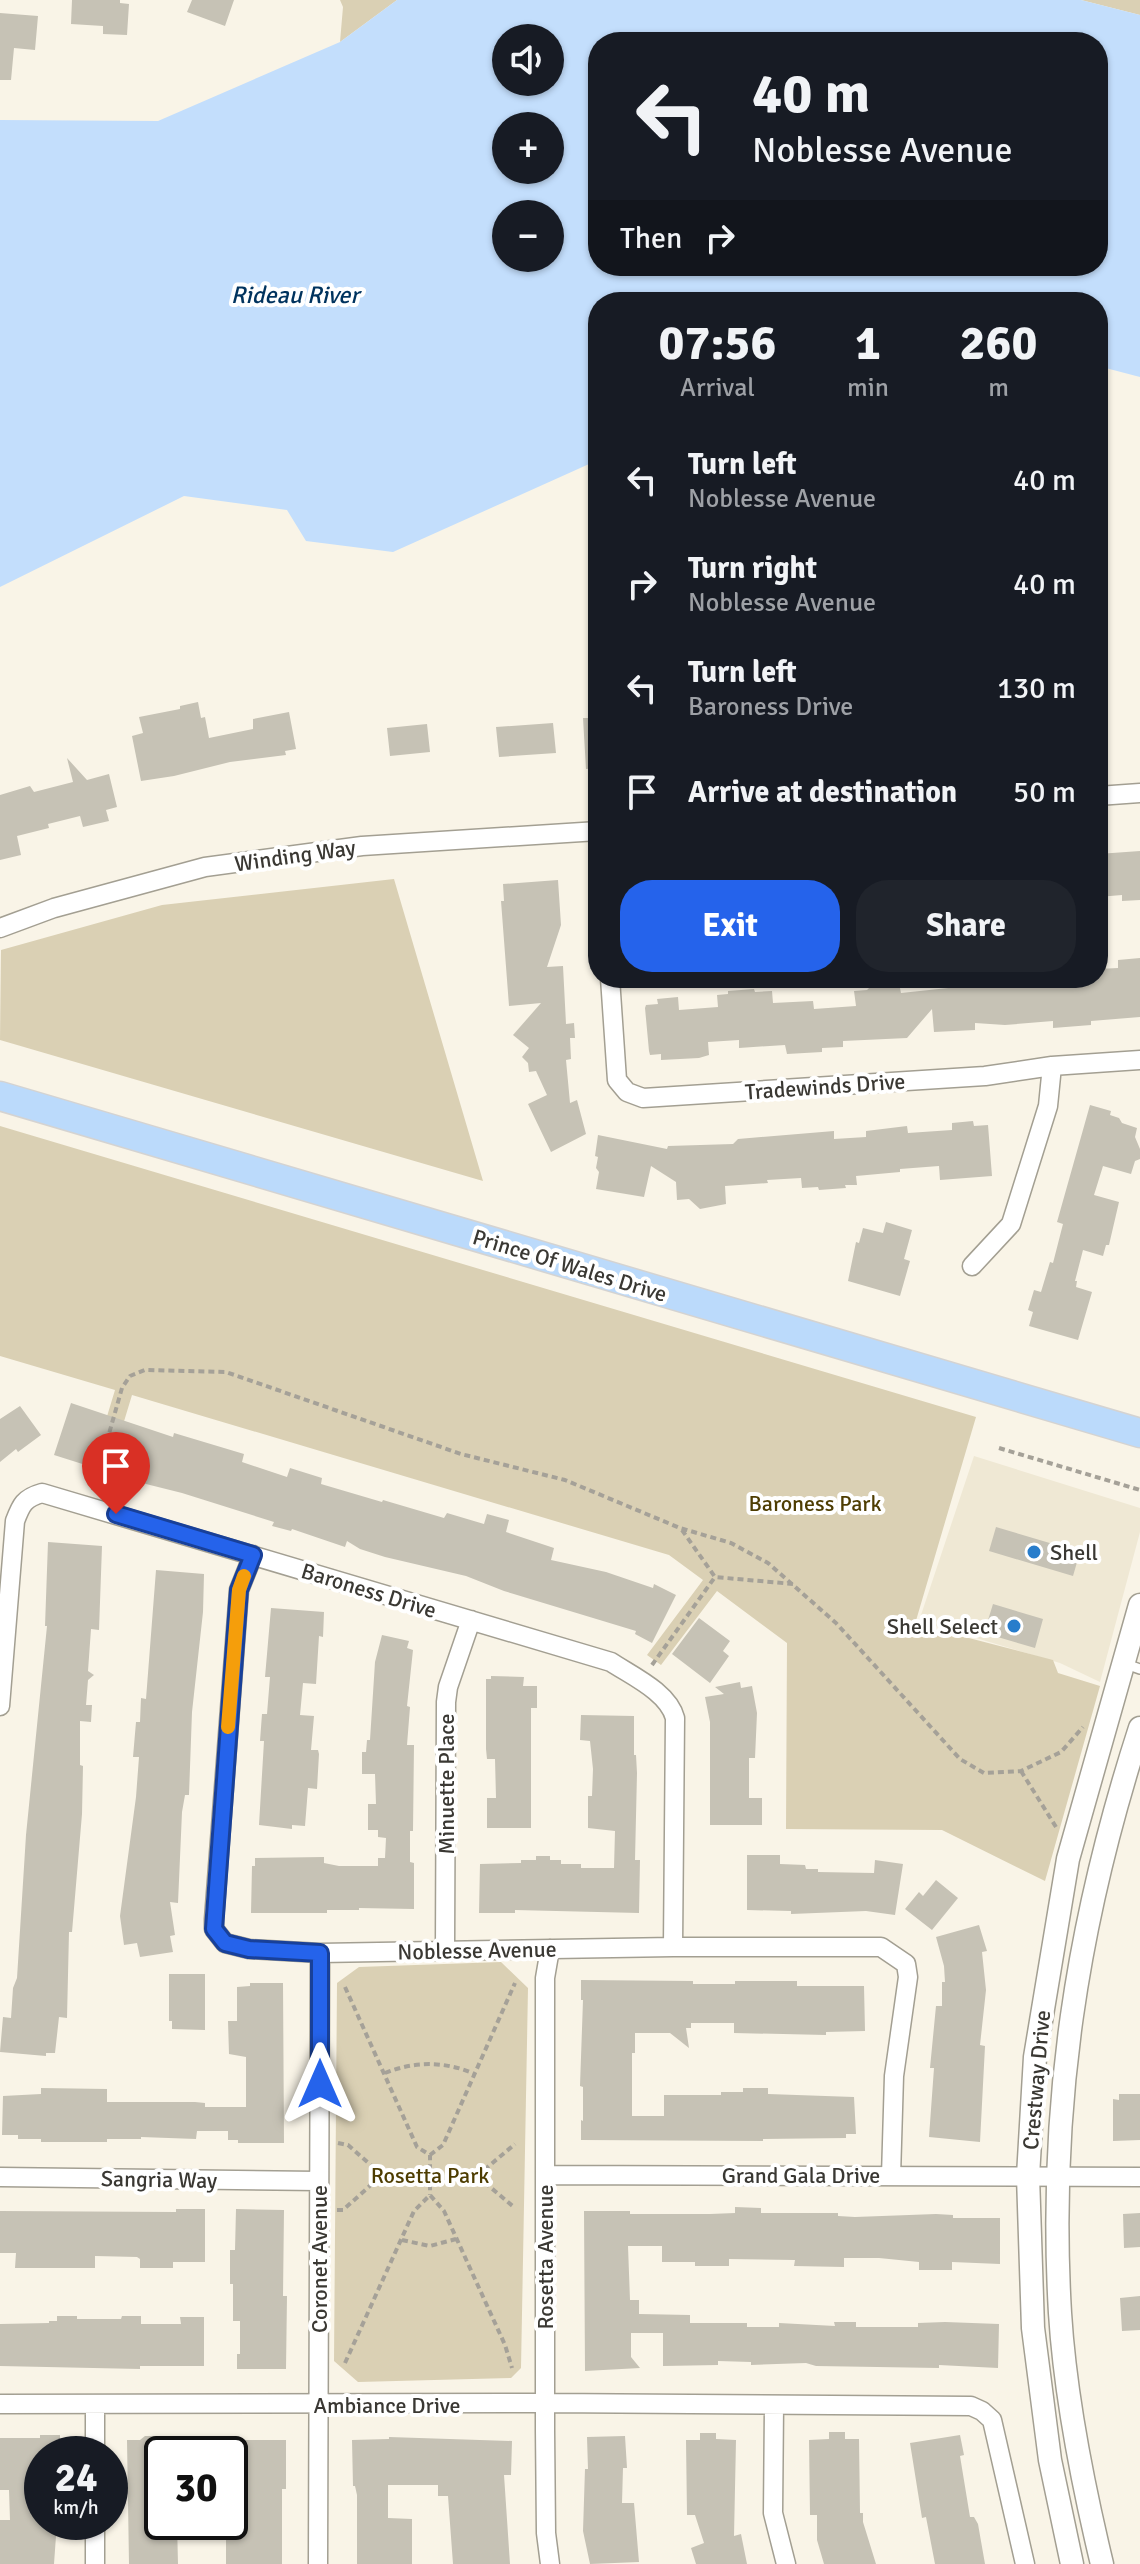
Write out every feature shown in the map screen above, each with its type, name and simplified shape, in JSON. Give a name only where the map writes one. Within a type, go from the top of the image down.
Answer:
[{"type":"main road","name":"Prince Of Wales Drive","points":[[0,1096],[1140,1433]]},
{"type":"street","points":[[1108,795],[1140,793]]},
{"type":"street","name":"Winding Way","points":[[0,928],[54,908],[205,867],[362,846],[588,832]]},
{"type":"street","name":"Tradewinds Drive","points":[[611,988],[617,1080],[627,1092],[643,1098],[985,1076],[1052,1066],[1140,1060]]},
{"type":"street","points":[[972,1266],[1011,1224],[1048,1106],[1052,1066]]},
{"type":"street","name":"Baroness Drive","points":[[0,1706],[15,1521],[21,1504],[29,1496],[42,1493],[611,1662],[663,1697],[673,1709],[675,1718],[673,1947]]},
{"type":"street","name":"Noblesse Avenue","points":[[253,1555],[239,1590],[214,1929],[225,1943],[249,1949],[320,1953],[881,1947],[906,1964],[908,1977],[894,2076],[891,2176]]},
{"type":"street","name":"Crestway Drive","points":[[1072,2564],[1050,2460],[1033,2328],[1028,2176],[1035,2057],[1068,1859],[1132,1666],[1140,1605]]},
{"type":"street","name":"Minuette Place","points":[[445,1951],[446,1702],[448,1687],[471,1620]]},
{"type":"street","name":"Crestway Drive","points":[[1102,2564],[1085,2493],[1060,2315],[1057,2176],[1064,2067],[1089,1910],[1107,1832],[1140,1728]]},
{"type":"street","name":"Rosetta Avenue","points":[[550,1949],[545,1978],[546,2533],[550,2564]]},
{"type":"street","name":"Coronet Avenue","points":[[318,2564],[320,1953]]},
{"type":"street","name":"Grand Gala Drive","points":[[545,2175],[1140,2177]]},
{"type":"street","name":"Sangria Way","points":[[0,2177],[318,2181]]},
{"type":"street","name":"Ambiance Drive","points":[[0,2404],[971,2406],[992,2420],[998,2437],[1025,2564]]},
{"type":"street","points":[[95,2404],[95,2436]]},
{"type":"street","points":[[774,2406],[773,2513],[786,2564]]},
{"type":"street","points":[[95,2540],[95,2564]]},
{"type":"path","points":[[88,1506],[122,1388],[130,1376],[145,1370],[226,1372],[461,1454],[565,1480],[680,1528],[731,1543],[768,1563],[794,1584],[836,1623],[960,1759],[984,1773],[1021,1771],[1061,1752],[1089,1720]]},
{"type":"path","points":[[999,1448],[1140,1490]]},
{"type":"path","points":[[680,1528],[715,1577],[794,1584]]},
{"type":"path","points":[[640,1682],[715,1577]]},
{"type":"path","points":[[1021,1771],[1062,1837]]},
{"type":"path","points":[[512,2368],[505,2345],[444,2211],[430,2195],[429,2177],[430,2155],[443,2145],[515,1983]]},
{"type":"path","points":[[345,1987],[417,2147],[430,2155]]},
{"type":"path","points":[[385,2073],[401,2067],[443,2064],[475,2074]]},
{"type":"path","points":[[320,2142],[348,2145],[382,2175],[429,2177],[477,2176],[515,2144]]},
{"type":"path","points":[[319,2209],[343,2210],[382,2175]]},
{"type":"path","points":[[477,2176],[515,2208]]},
{"type":"path","points":[[345,2363],[414,2211],[430,2195]]},
{"type":"path","points":[[402,2240],[430,2246],[456,2239]]},
{"type":"shaded area","points":[[974,1456],[1140,1508],[1140,1532],[1100,1682],[1060,1663],[919,1621]]},
{"type":"green space","points":[[340,0],[397,0],[340,42],[343,7]]},
{"type":"green space","points":[[1081,0],[1140,0],[1140,15]]},
{"type":"green space","points":[[394,879],[483,1181],[0,1040],[1,950],[162,905]]},
{"type":"green space","name":"Baroness Park","points":[[0,1126],[976,1417],[915,1624],[1053,1660],[1058,1673],[1100,1686],[1045,1881],[942,1830],[786,1829],[787,1643],[717,1591],[661,1665],[647,1655],[703,1580],[669,1555],[132,1395],[105,1484],[88,1479],[115,1390],[0,1356]]},
{"type":"green space","name":"Rosetta Park","points":[[501,1962],[528,1988],[521,2368],[511,2378],[358,2382],[334,2361],[337,1983],[359,1967]]},
{"type":"water","name":"Rideau River","points":[[397,0],[1081,0],[1140,15],[1140,377],[1108,369],[1108,292],[588,292],[588,464],[393,552],[306,541],[287,510],[184,496],[0,587],[0,120],[158,121],[340,42]]},
{"type":"building","points":[[72,0],[120,0],[120,3],[129,4],[127,35],[103,34],[103,26],[71,24]]},
{"type":"building","points":[[192,0],[234,0],[225,26],[187,12]]},
{"type":"building","points":[[0,13],[38,16],[35,50],[14,48],[11,80],[0,80]]},
{"type":"building","points":[[198,702],[209,738],[253,729],[253,719],[289,712],[296,749],[285,751],[286,755],[230,762],[141,781],[132,736],[143,733],[139,717]]},
{"type":"building","points":[[583,718],[588,718],[586,769]]},
{"type":"building","points":[[553,723],[556,753],[499,757],[496,727]]},
{"type":"building","points":[[427,724],[430,752],[390,756],[387,728]]},
{"type":"building","points":[[67,758],[87,780],[109,774],[117,807],[106,810],[109,821],[83,827],[80,816],[48,824],[49,828],[17,836],[21,855],[0,860],[0,795],[30,786],[34,792],[73,782]]},
{"type":"building","points":[[1140,851],[1140,900],[1122,901],[1122,895],[1108,896],[1108,853]]},
{"type":"building","points":[[558,880],[561,925],[547,967],[563,966],[566,1024],[574,1023],[575,1038],[570,1038],[571,1059],[566,1060],[570,1103],[577,1100],[586,1134],[551,1152],[528,1104],[547,1095],[536,1071],[529,1072],[528,1063],[522,1057],[529,1048],[513,1035],[541,1003],[509,1006],[501,901],[504,901],[503,884]]},
{"type":"building","points":[[1140,958],[1140,1017],[1053,1028],[1053,1021],[1005,1025],[975,1023],[975,1030],[934,1032],[932,1009],[907,1038],[843,1041],[843,1047],[822,1048],[822,1052],[787,1054],[785,1045],[739,1048],[739,1040],[708,1042],[709,1055],[699,1058],[661,1060],[661,1054],[650,1055],[649,1051],[645,1008],[646,1005],[658,1004],[657,999],[678,997],[679,1010],[718,1007],[717,995],[754,989],[755,992],[772,991],[773,1003],[813,1001],[814,1009],[856,1006],[854,991],[869,988],[900,988],[901,993],[948,988],[1108,988],[1108,968],[1118,968],[1118,960]]},
{"type":"building","points":[[1090,1105],[1111,1111],[1110,1115],[1119,1118],[1122,1123],[1137,1128],[1135,1137],[1140,1159],[1135,1161],[1131,1174],[1103,1166],[1094,1195],[1119,1202],[1109,1245],[1106,1245],[1103,1256],[1083,1250],[1076,1287],[1092,1292],[1078,1340],[1029,1326],[1033,1312],[1028,1310],[1034,1290],[1041,1292],[1050,1262],[1053,1263],[1063,1224],[1057,1222]]},
{"type":"building","points":[[973,1121],[974,1126],[988,1125],[992,1176],[940,1180],[939,1166],[856,1176],[857,1185],[845,1185],[846,1188],[802,1188],[801,1178],[767,1180],[768,1183],[725,1186],[726,1204],[700,1209],[689,1199],[677,1200],[676,1182],[651,1166],[644,1197],[596,1189],[598,1135],[667,1149],[668,1146],[733,1144],[738,1139],[834,1131],[834,1139],[866,1137],[866,1131],[907,1126],[908,1133],[952,1130],[952,1123]]},
{"type":"building","points":[[886,1222],[912,1230],[904,1259],[910,1261],[900,1296],[848,1281],[856,1242],[859,1243],[863,1228],[883,1233]]},
{"type":"building","points":[[71,1403],[173,1437],[174,1433],[244,1454],[242,1462],[287,1477],[290,1468],[322,1478],[321,1484],[444,1518],[447,1513],[484,1524],[487,1514],[509,1520],[506,1532],[554,1548],[551,1560],[606,1572],[653,1588],[654,1584],[676,1595],[652,1643],[635,1634],[636,1631],[504,1591],[466,1576],[385,1557],[347,1541],[345,1547],[292,1529],[272,1526],[274,1522],[182,1493],[114,1476],[54,1455]]},
{"type":"building","points":[[20,1406],[41,1435],[0,1462],[0,1419]]},
{"type":"building","name":"Shell","points":[[996,1527],[1080,1552],[1073,1576],[989,1551]]},
{"type":"building","points":[[48,1542],[102,1546],[99,1630],[91,1629],[88,1671],[94,1675],[88,1680],[86,1705],[92,1705],[91,1722],[80,1721],[82,1814],[72,1932],[69,1932],[67,2018],[59,2017],[55,2053],[46,2053],[46,2056],[0,2052],[3,2017],[11,2018],[13,1988],[17,1978],[26,1835],[47,1626]]},
{"type":"building","points":[[156,1570],[204,1574],[203,1612],[192,1712],[189,1795],[185,1795],[182,1812],[178,1903],[170,1902],[175,1935],[170,1936],[173,1952],[140,1957],[137,1943],[124,1945],[120,1916],[136,1797],[139,1757],[133,1757],[136,1722],[140,1722],[141,1698],[146,1699]]},
{"type":"building","name":"Shell Select","points":[[993,1604],[1043,1619],[1035,1648],[984,1633]]},
{"type":"building","points":[[271,1608],[324,1612],[316,1684],[303,1683],[300,1715],[314,1716],[311,1750],[318,1750],[319,1754],[317,1789],[308,1788],[305,1826],[292,1825],[292,1829],[259,1825],[264,1741],[260,1741],[262,1714],[267,1714],[270,1677],[265,1677]]},
{"type":"building","points":[[699,1618],[730,1641],[723,1651],[729,1656],[710,1683],[672,1654]]},
{"type":"building","points":[[382,1635],[409,1641],[407,1648],[413,1650],[407,1706],[410,1707],[407,1745],[414,1745],[410,1862],[414,1863],[414,1909],[251,1913],[252,1866],[255,1866],[255,1858],[324,1857],[324,1863],[339,1866],[378,1866],[378,1858],[385,1858],[386,1838],[378,1837],[378,1830],[368,1830],[368,1804],[376,1804],[375,1774],[362,1774],[362,1752],[366,1752],[367,1740],[370,1740],[375,1662]]},
{"type":"building","points":[[491,1676],[524,1677],[523,1686],[537,1686],[537,1708],[531,1708],[531,1828],[487,1828],[487,1798],[496,1798],[495,1759],[487,1759],[486,1749],[486,1679],[491,1679]]},
{"type":"building","points":[[740,1682],[741,1688],[752,1686],[757,1713],[755,1758],[749,1758],[749,1798],[762,1798],[762,1825],[710,1825],[710,1722],[705,1697],[724,1694],[715,1687]]},
{"type":"building","points":[[581,1715],[634,1716],[637,1773],[635,1860],[640,1860],[639,1913],[515,1910],[515,1913],[479,1913],[480,1864],[521,1863],[521,1860],[536,1860],[536,1856],[550,1856],[550,1860],[561,1860],[561,1864],[581,1864],[581,1868],[614,1868],[615,1831],[588,1828],[588,1796],[592,1796],[593,1769],[590,1741],[580,1740]]},
{"type":"building","points":[[747,1855],[780,1855],[780,1864],[805,1865],[806,1869],[818,1869],[818,1872],[874,1873],[875,1860],[903,1864],[895,1915],[866,1911],[791,1914],[791,1911],[747,1910]]},
{"type":"building","points":[[936,1880],[958,1898],[932,1930],[905,1909],[919,1892],[923,1896]]},
{"type":"building","points":[[979,1925],[987,1951],[982,1952],[986,1990],[980,2045],[985,2046],[980,2142],[929,2137],[934,2068],[930,2068],[936,2006],[942,2006],[942,1982],[945,1982],[936,1937]]},
{"type":"building","points":[[169,1974],[205,1974],[205,2030],[172,2029],[172,2021],[169,2021]]},
{"type":"building","points":[[581,1980],[693,1981],[693,1984],[797,1981],[797,1986],[864,1986],[865,2031],[826,2032],[826,2035],[734,2033],[734,2023],[691,2023],[691,2028],[686,2028],[689,2048],[670,2033],[635,2033],[635,2053],[632,2053],[632,2116],[664,2116],[664,2095],[721,2095],[721,2092],[743,2092],[743,2088],[768,2088],[768,2094],[854,2097],[856,2134],[846,2134],[846,2138],[763,2141],[581,2140]]},
{"type":"building","points":[[250,1983],[283,1983],[284,2143],[238,2143],[238,2140],[228,2140],[228,2131],[197,2131],[196,2139],[141,2137],[107,2139],[107,2142],[41,2142],[41,2139],[2,2135],[3,2096],[41,2094],[41,2088],[107,2089],[107,2102],[195,2102],[205,2103],[205,2107],[246,2107],[246,2057],[229,2054],[228,2021],[237,2021],[237,1987],[250,1986]]},
{"type":"building","points":[[1119,2094],[1140,2094],[1140,2140],[1113,2141],[1113,2099],[1119,2100]]},
{"type":"building","points":[[438,2168],[439,2186],[421,2187],[420,2169]]},
{"type":"building","points":[[735,2207],[761,2208],[761,2213],[838,2213],[838,2216],[855,2217],[936,2214],[953,2215],[953,2218],[1000,2218],[1000,2264],[952,2262],[952,2270],[919,2270],[919,2262],[844,2258],[844,2267],[794,2266],[795,2260],[729,2259],[729,2266],[695,2266],[695,2262],[662,2262],[662,2246],[628,2246],[630,2300],[639,2300],[639,2314],[690,2315],[690,2323],[747,2323],[747,2327],[779,2327],[779,2323],[835,2326],[834,2322],[856,2322],[856,2327],[918,2327],[918,2323],[945,2322],[999,2324],[998,2368],[816,2366],[806,2363],[751,2365],[751,2362],[718,2361],[718,2365],[663,2366],[663,2333],[631,2333],[631,2357],[640,2368],[585,2371],[584,2211],[710,2214],[735,2213]]},
{"type":"building","points":[[176,2209],[205,2209],[205,2262],[173,2262],[173,2268],[140,2268],[137,2257],[95,2256],[95,2268],[15,2268],[16,2253],[0,2253],[0,2211],[176,2212]]},
{"type":"building","points":[[236,2209],[284,2210],[286,2369],[237,2369],[240,2321],[233,2321],[233,2284],[230,2284],[230,2250],[235,2250]]},
{"type":"building","points":[[1140,2213],[1140,2247],[1124,2248],[1123,2214]]},
{"type":"building","points":[[1140,2296],[1140,2330],[1122,2331],[1120,2298]]},
{"type":"building","points":[[57,2316],[121,2319],[122,2316],[141,2316],[141,2324],[181,2324],[180,2317],[204,2317],[204,2366],[140,2366],[140,2369],[0,2366],[0,2324],[49,2323],[57,2321]]},
{"type":"building","points":[[829,2432],[845,2432],[845,2439],[859,2439],[860,2513],[863,2513],[876,2564],[824,2564],[817,2540],[817,2515],[810,2515],[809,2440],[829,2439]]},
{"type":"building","points":[[700,2433],[716,2433],[716,2439],[736,2440],[734,2536],[741,2534],[747,2564],[696,2564],[691,2548],[704,2543],[695,2515],[687,2515],[686,2440],[700,2440]]},
{"type":"building","points":[[960,2435],[964,2455],[960,2456],[970,2517],[974,2517],[978,2524],[985,2564],[935,2564],[926,2517],[922,2518],[910,2443]]},
{"type":"building","points":[[625,2436],[627,2468],[623,2468],[622,2503],[634,2503],[639,2562],[590,2564],[583,2531],[587,2437]]},
{"type":"building","points":[[144,2437],[144,2540],[177,2540],[178,2564],[129,2564],[128,2440]]},
{"type":"building","points":[[389,2437],[512,2441],[511,2475],[504,2475],[510,2564],[453,2564],[448,2496],[438,2496],[438,2485],[388,2485],[388,2518],[412,2519],[412,2564],[357,2564],[357,2495],[353,2486],[352,2440]]},
{"type":"building","points":[[0,2438],[24,2438],[24,2540],[56,2540],[54,2564],[0,2564],[0,2520],[10,2520],[9,2490],[0,2490]]},
{"type":"building","points":[[248,2440],[286,2440],[286,2489],[282,2489],[282,2564],[226,2564],[226,2540],[248,2540]]},
{"type":"slow traffic","points":[[228,1727],[239,1590],[244,1576]]},
{"type":"place","name":"Shell","points":[[1034,1552]]},
{"type":"place","name":"Shell Select","points":[[1014,1626]]},
{"type":"route","points":[[116,1514],[253,1555],[239,1590],[214,1929],[225,1943],[249,1949],[320,1953],[320,2084]]}]
